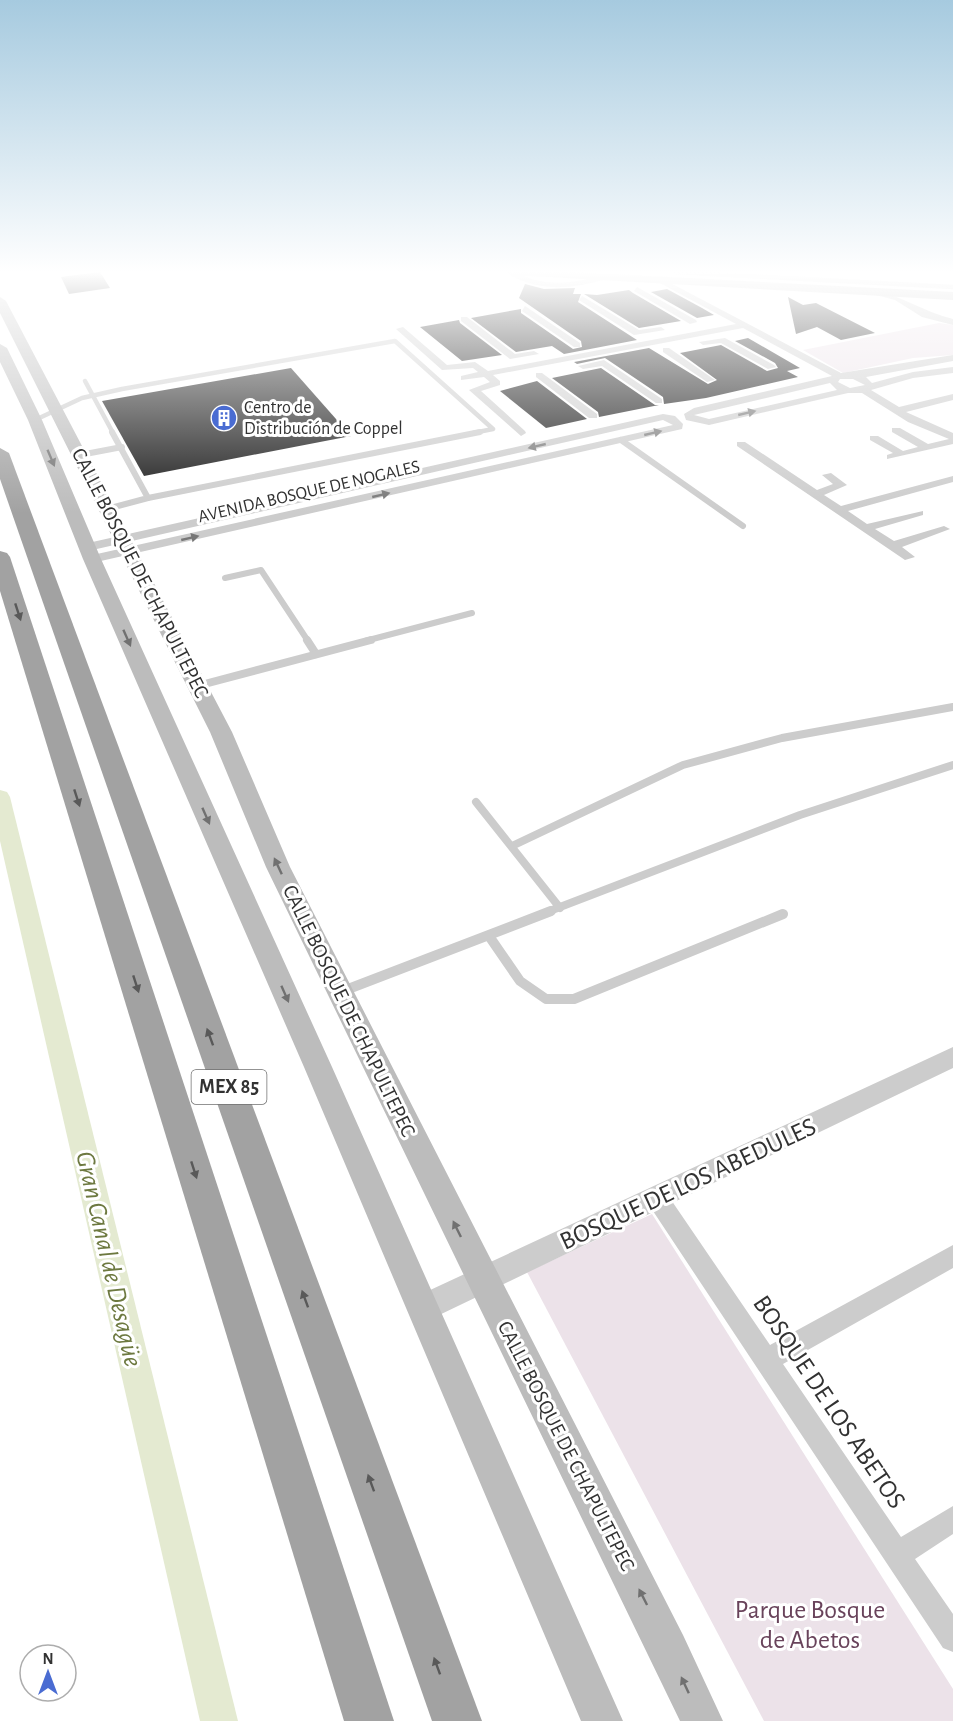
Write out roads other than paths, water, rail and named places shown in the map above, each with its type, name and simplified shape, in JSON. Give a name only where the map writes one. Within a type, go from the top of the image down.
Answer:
[{"type":"highway","name":"MEX 85","points":[[0,453],[457,1721]]},
{"type":"highway","name":"MEX 85","points":[[0,556],[369,1721]]},
{"type":"main road","name":"CALLE BOSQUE DE CHAPULTEPEC","points":[[3,352],[46,414],[81,455],[221,732],[278,867],[669,1649],[702,1721]]},
{"type":"main road","name":"CALLE BOSQUE DE CHAPULTEPEC","points":[[21,352],[46,414],[90,553],[423,1308],[602,1721]]},
{"type":"street","points":[[427,352],[445,368],[473,364],[486,374],[497,384],[474,390],[521,433]]},
{"type":"street","points":[[507,352],[513,357],[540,353],[551,361],[560,370],[539,375],[593,416]]},
{"type":"street","points":[[557,352],[576,366],[604,363],[659,401]]},
{"type":"street","points":[[464,378],[600,352]]},
{"type":"street","points":[[669,352],[710,380]]},
{"type":"street","points":[[744,352],[771,367]]},
{"type":"street","points":[[791,352],[835,378]]},
{"type":"street","points":[[953,358],[928,360],[835,378],[697,410],[689,414],[690,418],[709,422],[848,390],[867,388],[913,375],[953,370]]},
{"type":"street","points":[[854,376],[866,380],[867,388],[896,411],[953,439]]},
{"type":"street","points":[[835,378],[833,384],[848,390]]},
{"type":"street","points":[[896,411],[950,400]]},
{"type":"street","name":"AVENIDA BOSQUE DE NOGALES","points":[[90,553],[125,545],[159,531],[663,417],[676,420],[678,424],[678,427],[165,543],[125,545]]},
{"type":"street","points":[[896,430],[927,448]]},
{"type":"street","points":[[573,438],[586,448]]},
{"type":"street","points":[[874,438],[896,455],[953,439]]},
{"type":"street","points":[[741,444],[909,557]]},
{"type":"street","name":"AVENIDA BOSQUE DE NOGALES","points":[[448,466],[461,476]]},
{"type":"street","points":[[815,494],[842,486],[827,475]]},
{"type":"street","points":[[839,510],[953,479]]},
{"type":"street","points":[[865,528],[919,513]]},
{"type":"street","points":[[892,546],[944,529]]},
{"type":"street","points":[[159,531],[165,543]]},
{"type":"street","name":"BOSQUE DE LOS ABEDULES","points":[[423,1308],[953,1057]]},
{"type":"street","name":"BOSQUE DE LOS ABETOS","points":[[657,1198],[953,1638]]},
{"type":"street","points":[[766,1360],[953,1256]]},
{"type":"street","points":[[897,1555],[953,1519]]},
{"type":"lane","points":[[46,414],[91,396],[328,352]]},
{"type":"lane","points":[[107,509],[148,498],[493,429],[409,352]]},
{"type":"lane","points":[[85,381],[91,396],[122,447],[148,498]]},
{"type":"lane","points":[[621,440],[743,526]]},
{"type":"lane","points":[[81,455],[122,447]]},
{"type":"lane","points":[[225,578],[261,570],[316,654]]},
{"type":"lane","points":[[196,686],[472,613]]},
{"type":"lane","points":[[513,846],[581,811],[683,765],[782,738],[953,707]]},
{"type":"lane","points":[[340,992],[800,815],[953,765]]},
{"type":"lane","points":[[476,802],[560,908]]},
{"type":"lane","points":[[489,936],[520,981],[546,999],[574,999],[783,914]]},
{"type":"waterway","name":"Gran Canal de Desagüe","points":[[0,797],[219,1721]]},
{"type":"place","name":"Centro de Distribución de Coppel","points":[[224,418]]},
{"type":"park label","name":"Parque Bosque de Abetos","points":[[810,1624]]}]
